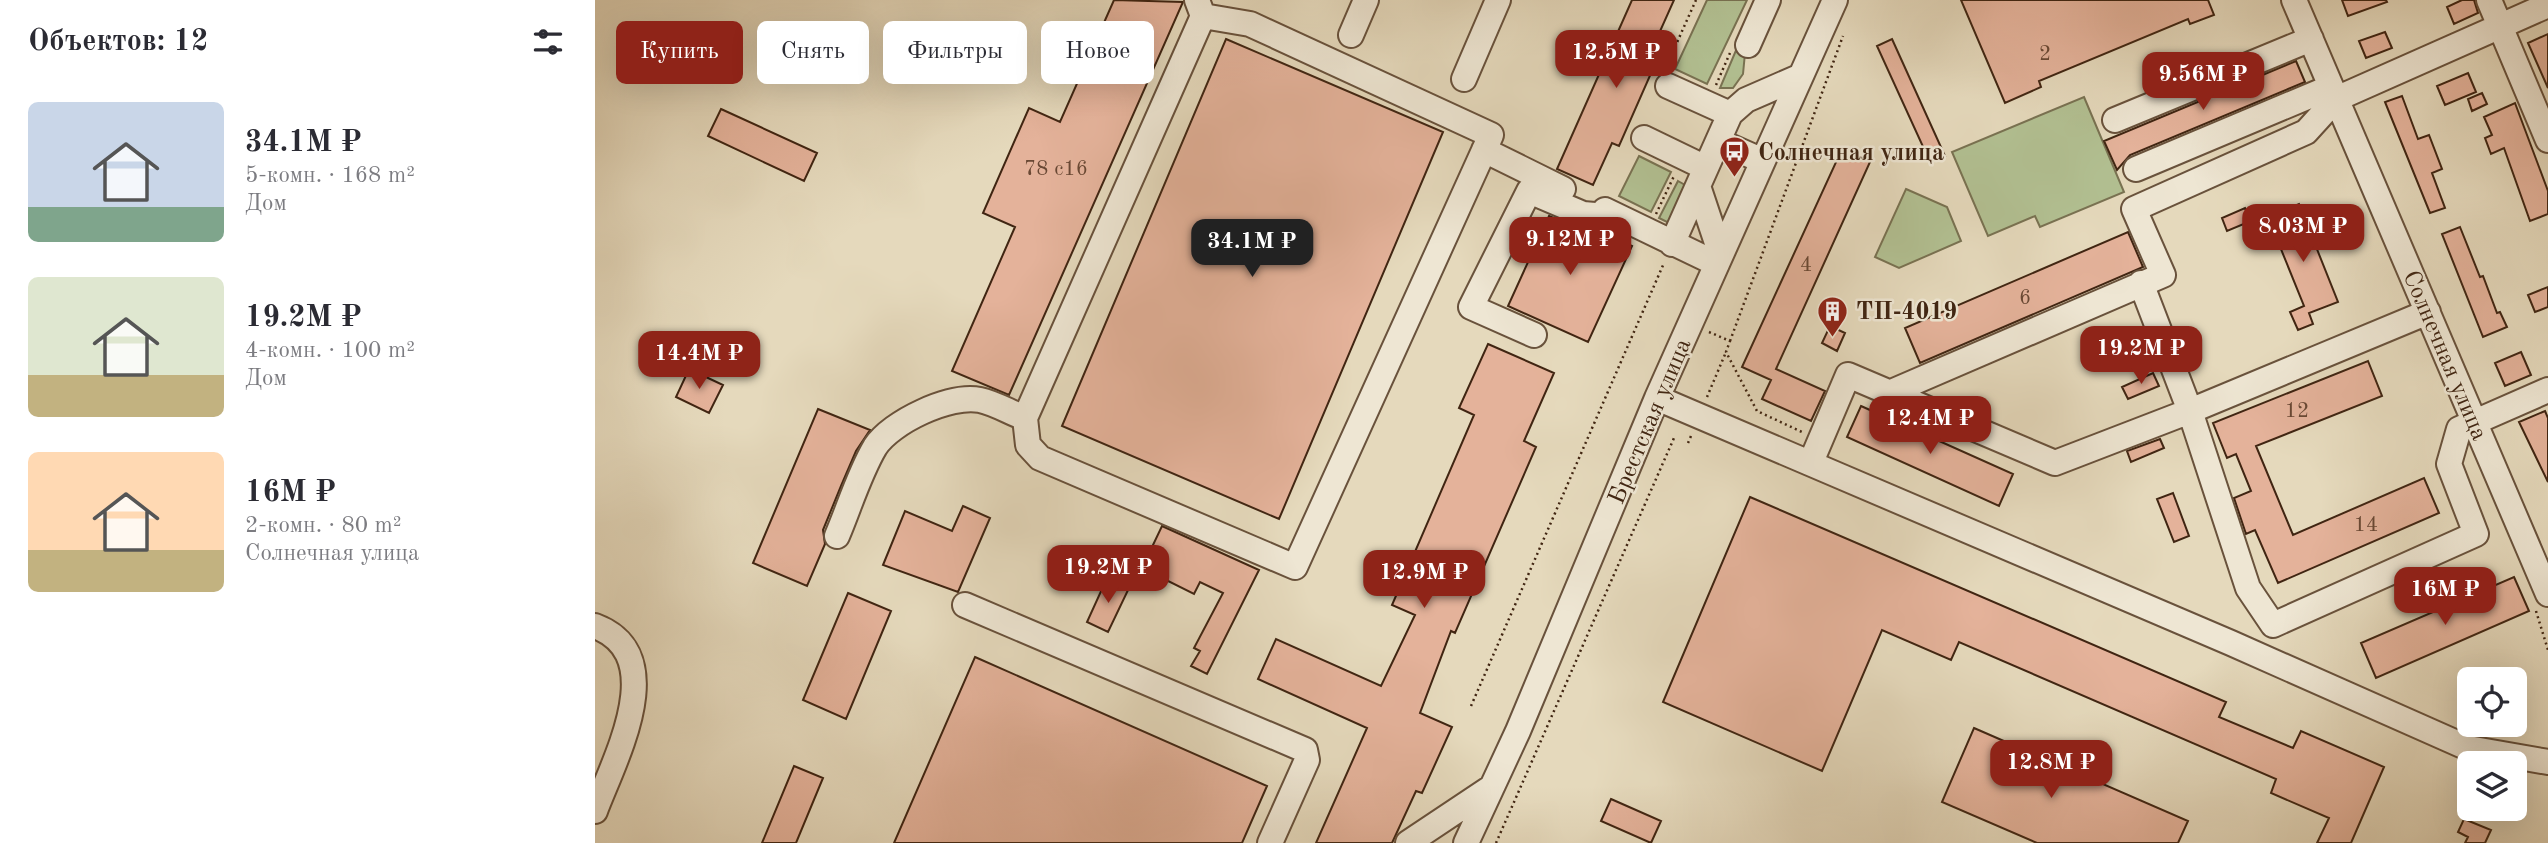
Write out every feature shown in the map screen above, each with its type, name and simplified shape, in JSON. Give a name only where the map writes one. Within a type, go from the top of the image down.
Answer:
[{"type":"street","points":[[1351,35],[1366,0]]},
{"type":"street","points":[[1464,79],[1498,0]]},
{"type":"street","points":[[1748,45],[1768,0]]},
{"type":"street","name":"Брестская улица","points":[[1466,843],[1657,398],[1835,0]]},
{"type":"street","name":"Солнечная улица","points":[[2294,0],[2548,594]]},
{"type":"street","points":[[2489,0],[2548,140]]},
{"type":"street","points":[[2136,169],[2334,93],[2548,5]]},
{"type":"street","points":[[1200,8],[1250,24],[1491,135],[1295,567],[1040,458],[1028,445],[1025,418],[1200,8]]},
{"type":"street","points":[[2115,120],[2311,39]]},
{"type":"street","points":[[1672,244],[1696,170],[1718,141],[1730,114],[1747,100],[1801,76]]},
{"type":"street","points":[[1666,79],[1730,114]]},
{"type":"street","points":[[1889,393],[2163,275],[2134,209],[2306,132],[2334,93]]},
{"type":"street","points":[[1644,138],[1696,170],[1719,260]]},
{"type":"street","points":[[1718,141],[1763,162]]},
{"type":"street","points":[[1484,150],[1672,244],[1719,260]]},
{"type":"street","points":[[1534,335],[1471,307],[1529,191],[1583,214],[1619,217]]},
{"type":"street","points":[[2141,283],[2190,411],[2248,588],[2273,625]]},
{"type":"street","points":[[1816,451],[1848,375],[2055,463],[2190,411],[2428,312]]},
{"type":"street","points":[[2259,655],[2273,625],[2476,534],[2449,464],[2459,429],[2548,390]]},
{"type":"street","points":[[1657,398],[1816,451],[2468,748],[2548,762]]},
{"type":"street","points":[[837,536],[876,446],[894,428],[933,407],[961,400],[980,400],[1025,418]]},
{"type":"street","points":[[965,605],[1305,750],[1307,760],[1270,843]]},
{"type":"street","points":[[595,626],[616,639],[628,655],[634,671],[635,689],[632,710],[595,811]]},
{"type":"street","points":[[1408,843],[1492,786]]},
{"type":"path","points":[[1666,79],[1696,0]]},
{"type":"path","points":[[1816,451],[1757,411],[1726,352],[1847,26]]},
{"type":"path","points":[[1647,231],[1696,170]]},
{"type":"path","points":[[1471,706],[1672,244]]},
{"type":"path","points":[[1706,331],[1730,341]]},
{"type":"path","points":[[1496,843],[1674,438]]},
{"type":"green space","points":[[1707,0],[1747,0],[1707,84],[1675,69]]},
{"type":"green space","points":[[1737,48],[1745,53],[1743,74],[1733,88],[1720,88]]},
{"type":"green space","points":[[2084,97],[2124,192],[2040,227],[2035,216],[1988,236],[1952,152]]},
{"type":"green space","points":[[1639,156],[1671,172],[1651,212],[1619,196]]},
{"type":"green space","points":[[1678,181],[1692,189],[1673,225],[1659,218]]},
{"type":"green space","points":[[1906,189],[1947,207],[1961,241],[1899,268],[1875,257]]},
{"type":"building","points":[[1114,0],[1183,2],[1154,68],[1154,21],[1105,21]]},
{"type":"building","points":[[1632,0],[1674,0],[1648,58],[1656,62],[1619,146],[1612,143],[1593,185],[1557,169]]},
{"type":"building","points":[[1961,0],[2208,0],[2214,15],[2190,24],[2188,19],[2039,81],[2041,87],[2005,103]]},
{"type":"building","points":[[2342,0],[2386,0],[2387,2],[2348,16]]},
{"type":"building","points":[[2462,0],[2474,0],[2478,13],[2454,24],[2447,7]]},
{"type":"building","points":[[2385,32],[2392,48],[2366,58],[2359,41]]},
{"type":"building","points":[[2548,34],[2548,88],[2528,43]]},
{"type":"building","points":[[1226,39],[1443,132],[1279,519],[1062,426]]},
{"type":"building","points":[[1892,39],[1945,156],[1930,162],[1877,46]]},
{"type":"building","points":[[2296,61],[2305,82],[2130,155],[2117,170],[2104,141]]},
{"type":"building","points":[[2468,73],[2476,92],[2445,105],[2437,86]]},
{"type":"building","points":[[1077,84],[1147,84],[1009,395],[952,371],[1015,227],[983,213],[1029,108],[1060,122]]},
{"type":"building","points":[[2482,93],[2487,104],[2472,111],[2468,99]]},
{"type":"building","points":[[2402,96],[2418,139],[2429,135],[2442,169],[2432,173],[2445,208],[2430,213],[2385,102]]},
{"type":"building","points":[[2515,103],[2548,191],[2548,214],[2530,221],[2504,148],[2491,154],[2485,138],[2492,135],[2484,117]]},
{"type":"building","points":[[721,109],[817,153],[804,181],[708,136]]},
{"type":"building","points":[[1842,149],[1870,162],[1776,369],[1825,391],[1811,421],[1762,399],[1771,380],[1742,367]]},
{"type":"building","points":[[2299,204],[2338,302],[2309,313],[2313,324],[2298,330],[2290,312],[2304,306],[2268,217]]},
{"type":"building","points":[[2245,208],[2251,221],[2227,231],[2222,218]]},
{"type":"building","points":[[1549,216],[1578,228],[1598,230],[1632,246],[1588,342],[1508,306]]},
{"type":"building","points":[[2460,227],[2480,277],[2483,276],[2497,313],[2500,312],[2507,327],[2483,337],[2442,234]]},
{"type":"building","points":[[2128,232],[2143,267],[1920,363],[1905,328]]},
{"type":"building","points":[[2548,287],[2548,307],[2535,312],[2528,295]]},
{"type":"building","name":"ТП-4019","points":[[1830,326],[1845,333],[1837,351],[1822,343]]},
{"type":"building","points":[[1488,344],[1554,373],[1524,441],[1536,447],[1455,633],[1451,631],[1420,713],[1452,727],[1422,793],[1416,791],[1392,843],[1316,843],[1367,728],[1258,679],[1276,639],[1381,686],[1415,615],[1392,605],[1474,415],[1459,408]]},
{"type":"building","points":[[2521,352],[2531,375],[2505,386],[2495,363]]},
{"type":"building","points":[[2368,361],[2382,396],[2256,446],[2293,535],[2424,478],[2439,513],[2278,583],[2255,530],[2246,534],[2234,498],[2251,491],[2236,454],[2227,458],[2213,423]]},
{"type":"building","points":[[689,369],[723,385],[709,413],[676,397]]},
{"type":"building","points":[[2153,373],[2159,386],[2128,399],[2122,387]]},
{"type":"building","points":[[1861,406],[2013,474],[1999,506],[1847,437]]},
{"type":"building","points":[[818,409],[870,430],[856,451],[823,530],[825,544],[807,586],[753,563]]},
{"type":"building","points":[[2545,411],[2548,418],[2548,482],[2519,422]]},
{"type":"building","points":[[2160,439],[2164,448],[2131,462],[2127,451]]},
{"type":"building","points":[[2173,493],[2189,536],[2174,542],[2157,499]]},
{"type":"building","points":[[1750,497],[2226,702],[2219,717],[2293,748],[2301,731],[2384,767],[2351,843],[2317,843],[2329,818],[2271,793],[2276,779],[1959,642],[1951,660],[1882,630],[1822,771],[1663,702]]},
{"type":"building","points":[[963,506],[990,518],[958,592],[883,565],[905,511],[952,531]]},
{"type":"building","points":[[1162,526],[1259,570],[1207,674],[1191,666],[1200,651],[1194,648],[1223,593],[1200,582],[1194,594],[1142,568]]},
{"type":"building","points":[[2514,577],[2529,611],[2376,678],[2361,643]]},
{"type":"building","points":[[1107,578],[1129,588],[1108,632],[1087,622]]},
{"type":"building","points":[[848,593],[891,611],[846,719],[803,700]]},
{"type":"building","points":[[975,657],[1267,786],[1242,843],[894,843]]},
{"type":"building","points":[[1974,728],[2188,821],[2178,843],[2037,843],[1942,802]]},
{"type":"building","points":[[794,766],[823,778],[796,843],[762,843]]},
{"type":"building","points":[[1611,799],[1661,821],[1651,843],[1601,821]]},
{"type":"building","points":[[2463,821],[2491,830],[2485,843],[2465,843],[2468,837],[2458,832]]},
{"type":"place","name":"Солнечная улица","points":[[1735,179]]},
{"type":"place","name":"ТП-4019","points":[[1833,338]]}]
